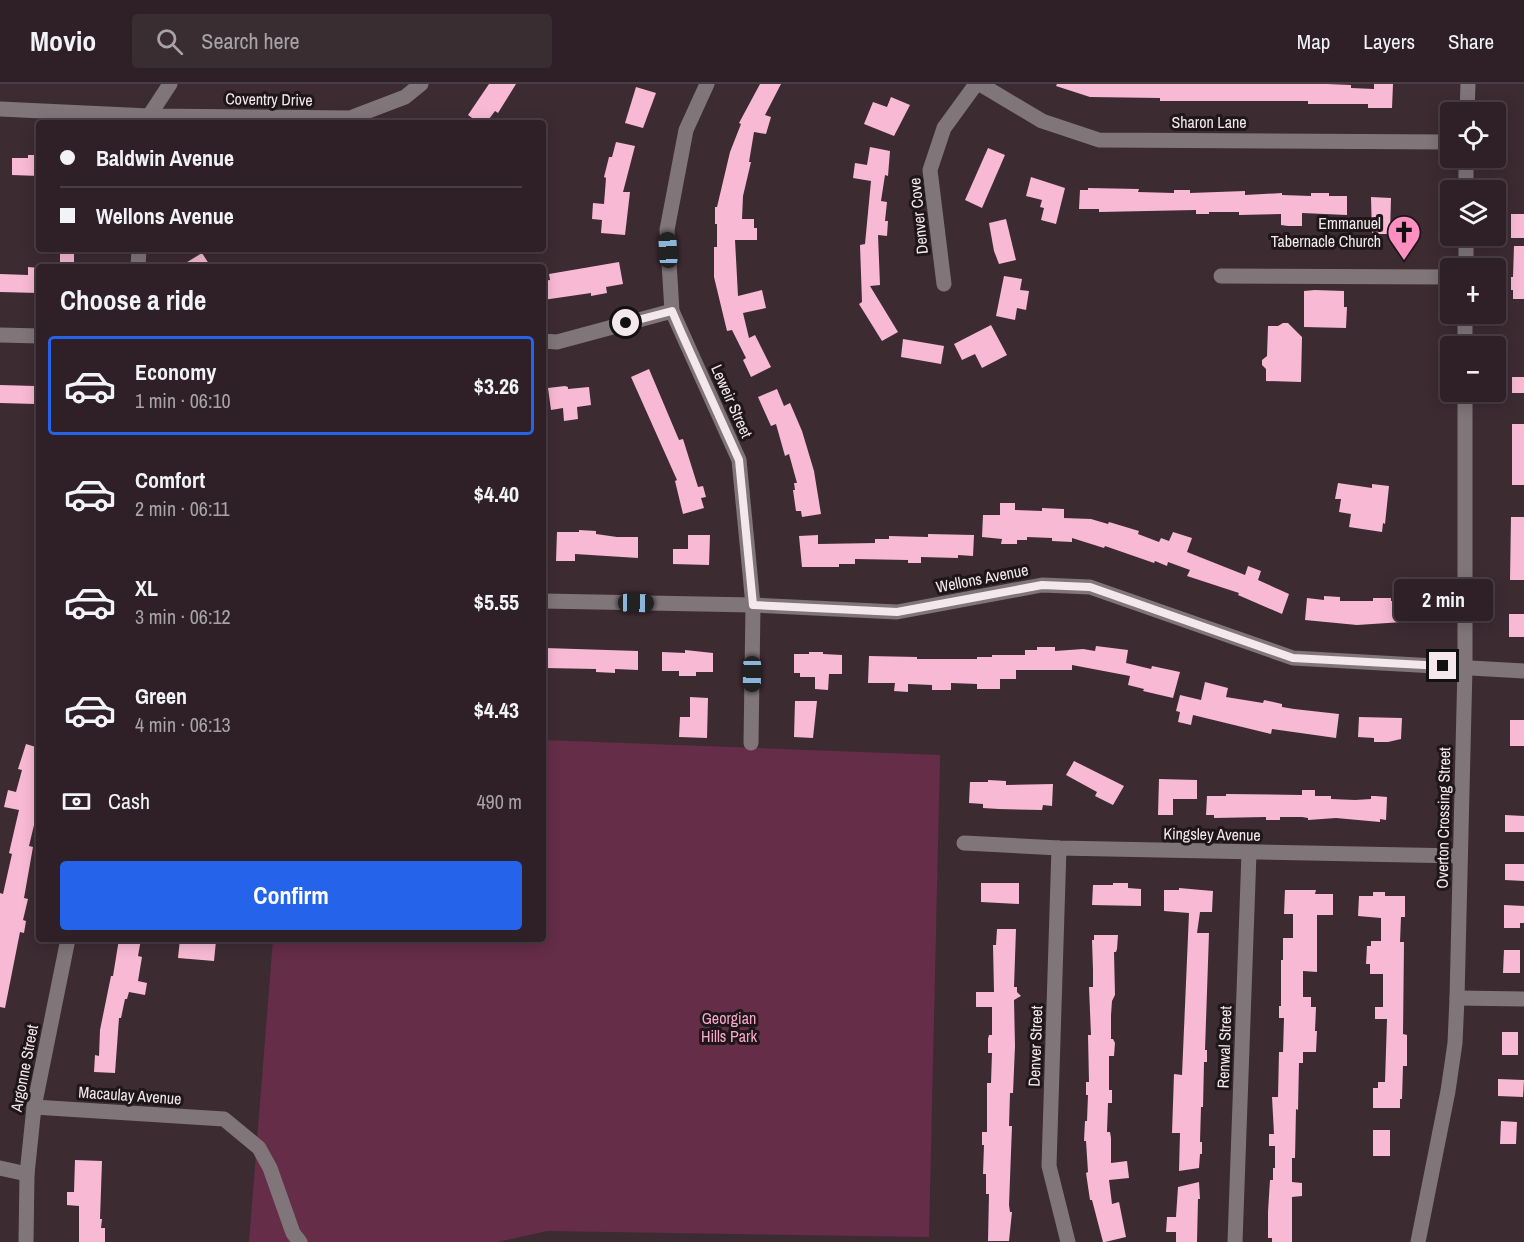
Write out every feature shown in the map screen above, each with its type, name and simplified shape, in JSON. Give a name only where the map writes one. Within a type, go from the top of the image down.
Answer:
[{"type":"street","points":[[149,119],[170,84]]},
{"type":"street","name":"Coventry Drive","points":[[0,109],[149,119],[350,118],[405,97],[421,84]]},
{"type":"street","name":"Leweir Street","points":[[707,84],[686,130],[667,230],[672,311],[739,460],[753,605],[751,743]]},
{"type":"street","name":"Sharon Lane","points":[[978,84],[1042,121],[1099,140],[1440,142]]},
{"type":"street","name":"Denver Cove","points":[[944,285],[930,170],[944,128],[978,84]]},
{"type":"street","points":[[1467,102],[1468,84]]},
{"type":"street","points":[[1221,276],[1440,277]]},
{"type":"street","points":[[546,341],[557,342],[672,311]]},
{"type":"street","points":[[0,335],[36,336]]},
{"type":"street","name":"Overton Crossing Street","points":[[1418,1242],[1448,1091],[1455,1043],[1465,668],[1465,402]]},
{"type":"street","name":"Wellons Avenue","points":[[546,601],[753,605],[897,612],[1042,585],[1090,587],[1293,658],[1524,671]]},
{"type":"street","name":"Kingsley Avenue","points":[[964,843],[1249,853],[1460,856]]},
{"type":"street","name":"Denver Street","points":[[1059,848],[1049,1166],[1068,1242]]},
{"type":"street","name":"Renwal Street","points":[[1235,1242],[1249,853]]},
{"type":"street","name":"Argonne Street","points":[[26,1242],[27,1174],[34,1107],[67,942]]},
{"type":"street","points":[[1457,998],[1524,999]]},
{"type":"street","name":"Macaulay Avenue","points":[[34,1107],[224,1119],[259,1148],[270,1168],[293,1233],[300,1242]]},
{"type":"street","points":[[0,1168],[27,1174]]},
{"type":"green space","name":"Georgian Hills Park","points":[[546,740],[940,755],[929,1237],[547,1231],[498,1242],[249,1242],[273,942],[546,942]]},
{"type":"building","points":[[489,84],[516,84],[498,113],[495,111],[488,120],[475,120],[468,115]]},
{"type":"building","points":[[760,84],[781,84],[765,115],[771,117],[766,134],[754,132],[749,162],[751,162],[743,196],[742,219],[754,219],[757,240],[735,240],[738,296],[762,290],[766,308],[743,313],[749,338],[755,335],[771,367],[751,377],[743,360],[746,358],[732,330],[727,331],[714,277],[714,247],[717,247],[715,207],[717,207],[730,152],[741,124],[739,123]]},
{"type":"building","points":[[1057,84],[1327,84],[1374,89],[1374,84],[1393,84],[1392,108],[1368,108],[1368,104],[1308,104],[1308,101],[1160,101],[1160,98],[1090,97],[1056,86]]},
{"type":"building","points":[[636,87],[656,93],[643,128],[625,123]]},
{"type":"building","points":[[891,97],[910,105],[894,136],[864,124],[873,102],[887,107]]},
{"type":"building","points":[[616,142],[635,146],[623,192],[630,192],[625,235],[601,233],[602,220],[592,219],[593,203],[604,204],[606,178],[604,177]]},
{"type":"building","points":[[870,147],[890,151],[888,176],[885,175],[881,201],[887,202],[885,221],[888,221],[887,236],[878,235],[880,285],[870,286],[898,332],[882,341],[859,304],[862,302],[860,245],[865,244],[871,181],[853,178],[855,163],[867,165]]},
{"type":"building","points":[[988,148],[1005,155],[982,208],[965,200]]},
{"type":"building","points":[[28,155],[36,155],[36,176],[12,175],[12,158],[28,158]]},
{"type":"building","points":[[1031,177],[1065,188],[1056,224],[1041,220],[1044,208],[1040,207],[1042,200],[1026,196]]},
{"type":"building","points":[[1088,188],[1139,189],[1138,192],[1174,193],[1174,190],[1190,190],[1190,193],[1245,191],[1245,195],[1282,193],[1282,195],[1311,196],[1311,193],[1329,193],[1329,196],[1347,196],[1347,215],[1302,213],[1302,226],[1288,226],[1281,225],[1281,214],[1239,215],[1239,212],[1209,212],[1209,214],[1196,214],[1196,210],[1099,212],[1099,209],[1079,209],[1080,190],[1088,190]]},
{"type":"building","points":[[1371,197],[1391,198],[1390,234],[1372,234]]},
{"type":"building","points":[[1511,214],[1524,214],[1524,238],[1511,238]]},
{"type":"building","points":[[1006,219],[1016,260],[999,264],[989,223]]},
{"type":"building","points":[[1514,246],[1524,246],[1524,299],[1513,299],[1513,290],[1511,290]]},
{"type":"building","points":[[60,252],[74,252],[74,264],[60,264]]},
{"type":"building","points":[[202,253],[209,264],[184,264]]},
{"type":"building","points":[[619,262],[623,284],[606,287],[607,293],[546,300],[546,281],[550,280],[549,274]]},
{"type":"building","points":[[28,267],[36,268],[36,293],[0,292],[0,274],[28,275]]},
{"type":"building","points":[[1004,276],[1022,279],[1020,290],[1029,291],[1026,310],[1017,308],[1015,320],[996,316]]},
{"type":"building","points":[[1304,291],[1344,291],[1344,307],[1347,307],[1346,328],[1304,327]]},
{"type":"building","points":[[1288,323],[1302,337],[1301,382],[1266,381],[1266,369],[1262,365],[1262,360],[1267,356],[1268,326],[1278,326]]},
{"type":"building","points":[[991,325],[1007,355],[982,368],[975,354],[962,360],[954,344]]},
{"type":"building","points":[[903,339],[944,346],[941,364],[901,357]]},
{"type":"building","points":[[649,369],[679,440],[683,439],[698,487],[703,486],[706,497],[701,498],[704,508],[683,514],[675,481],[677,480],[631,377]]},
{"type":"building","points":[[1512,377],[1524,377],[1524,393],[1512,393]]},
{"type":"building","points":[[0,385],[35,386],[35,404],[0,403]]},
{"type":"building","points":[[565,386],[568,389],[589,387],[591,405],[577,407],[578,419],[564,421],[563,408],[551,410],[548,388]]},
{"type":"building","points":[[777,389],[784,406],[790,403],[802,431],[814,471],[821,514],[802,517],[801,511],[796,511],[793,490],[795,490],[794,483],[797,483],[789,454],[785,456],[776,424],[771,426],[758,397]]},
{"type":"building","points":[[1512,424],[1524,424],[1524,485],[1512,485]]},
{"type":"building","points":[[1338,483],[1372,488],[1372,484],[1389,486],[1382,532],[1349,527],[1351,514],[1339,512],[1341,499],[1335,499]]},
{"type":"building","points":[[1000,503],[1015,503],[1015,510],[1064,509],[1064,518],[1091,519],[1108,524],[1109,522],[1139,531],[1138,534],[1159,542],[1161,538],[1169,541],[1173,532],[1192,538],[1187,552],[1245,575],[1248,566],[1261,571],[1258,580],[1289,594],[1282,614],[1238,595],[1239,593],[1187,576],[1190,570],[1168,562],[1167,566],[1155,561],[1154,563],[1105,546],[1104,548],[1072,538],[1072,542],[1027,537],[1027,540],[1017,540],[1017,544],[1001,544],[1002,539],[982,537],[983,515],[1000,515]]},
{"type":"building","points":[[1511,517],[1524,517],[1524,580],[1510,580]]},
{"type":"building","points":[[579,530],[596,531],[596,534],[617,537],[638,537],[638,558],[575,554],[575,561],[556,561],[557,532],[579,532]]},
{"type":"building","points":[[928,534],[974,535],[973,556],[921,557],[921,563],[908,563],[908,560],[855,559],[855,564],[839,564],[839,567],[802,567],[799,536],[818,535],[818,544],[875,543],[875,539],[889,539],[889,536],[928,537]]},
{"type":"building","points":[[688,535],[710,535],[709,565],[673,564],[673,549],[688,549]]},
{"type":"building","points":[[1324,596],[1340,597],[1340,601],[1373,601],[1373,598],[1391,598],[1391,601],[1403,601],[1403,622],[1357,625],[1305,620],[1307,598],[1324,600]]},
{"type":"building","points":[[1509,614],[1524,614],[1524,637],[1509,637]]},
{"type":"building","points":[[1096,646],[1128,650],[1126,663],[1151,669],[1152,666],[1180,672],[1173,698],[1128,685],[1130,676],[1072,665],[1072,670],[1016,670],[1016,679],[1000,679],[1000,689],[977,689],[977,684],[951,683],[951,690],[932,690],[932,685],[908,684],[908,692],[894,691],[895,683],[868,683],[869,656],[977,659],[977,657],[992,657],[992,655],[1025,655],[1025,650],[1037,650],[1037,647],[1055,647],[1055,651],[1083,649],[1095,651]]},
{"type":"building","points":[[546,648],[638,651],[638,670],[615,669],[615,673],[596,672],[596,669],[546,668]]},
{"type":"building","points":[[685,650],[713,653],[713,672],[696,672],[696,676],[679,676],[679,671],[662,671],[662,652],[685,653]]},
{"type":"building","points":[[809,652],[842,655],[842,674],[829,674],[828,690],[815,689],[815,677],[800,677],[800,673],[794,673],[794,654],[809,654]]},
{"type":"building","points":[[1205,682],[1228,688],[1226,697],[1263,703],[1264,700],[1282,704],[1282,707],[1339,714],[1336,738],[1272,729],[1271,734],[1193,715],[1191,725],[1178,722],[1180,712],[1176,711],[1180,695],[1201,700]]},
{"type":"building","points":[[690,697],[708,698],[707,738],[679,737],[680,717],[690,717]]},
{"type":"building","points":[[795,701],[817,701],[813,738],[794,737]]},
{"type":"building","points":[[1359,717],[1402,718],[1401,739],[1374,742],[1374,738],[1358,737]]},
{"type":"building","points":[[1510,720],[1524,720],[1524,746],[1510,746]]},
{"type":"building","points":[[26,744],[36,747],[36,817],[29,846],[33,847],[24,898],[28,899],[23,920],[26,921],[24,933],[20,932],[5,1008],[0,1007],[0,893],[3,894],[19,810],[4,807],[8,790],[16,792],[22,770],[18,769]]},
{"type":"building","points":[[1074,761],[1124,786],[1113,805],[1095,796],[1097,792],[1066,775]]},
{"type":"building","points":[[1159,779],[1197,780],[1197,799],[1173,799],[1173,815],[1158,815]]},
{"type":"building","points":[[988,780],[1006,781],[1006,785],[1053,784],[1052,806],[1043,805],[1042,810],[999,809],[983,808],[983,804],[969,803],[970,782],[988,782]]},
{"type":"building","points":[[1302,790],[1315,790],[1315,796],[1331,796],[1331,799],[1355,800],[1371,799],[1371,796],[1387,797],[1386,820],[1380,819],[1380,822],[1336,818],[1308,820],[1302,817],[1280,817],[1280,820],[1266,820],[1266,817],[1214,818],[1214,815],[1206,815],[1207,796],[1302,795]]},
{"type":"building","points":[[1505,815],[1524,816],[1524,832],[1505,832]]},
{"type":"building","points":[[1505,864],[1524,864],[1524,881],[1505,880]]},
{"type":"building","points":[[981,883],[1019,883],[1019,904],[981,902]]},
{"type":"building","points":[[1113,883],[1128,883],[1128,888],[1141,889],[1141,906],[1092,905],[1093,885],[1113,885]]},
{"type":"building","points":[[1179,888],[1213,891],[1212,912],[1200,912],[1197,933],[1209,933],[1205,1050],[1207,1050],[1207,1062],[1204,1062],[1203,1107],[1201,1107],[1202,1154],[1200,1154],[1199,1168],[1179,1171],[1180,1133],[1172,1133],[1174,1074],[1182,1075],[1189,913],[1164,911],[1164,890],[1179,890]]},
{"type":"building","points":[[1285,890],[1316,890],[1315,894],[1333,894],[1333,915],[1317,915],[1317,972],[1303,971],[1303,997],[1311,997],[1311,1007],[1316,1007],[1315,1031],[1317,1031],[1316,1052],[1303,1052],[1303,1063],[1299,1063],[1292,1182],[1302,1183],[1302,1196],[1292,1197],[1292,1242],[1272,1242],[1272,1238],[1268,1238],[1268,1212],[1270,1180],[1273,1180],[1273,1168],[1275,1168],[1275,1146],[1269,1146],[1269,1134],[1274,1134],[1272,1097],[1278,1097],[1279,1052],[1283,1052],[1284,1018],[1279,1018],[1281,960],[1283,960],[1283,938],[1293,938],[1293,914],[1284,914]]},
{"type":"building","points":[[1373,892],[1385,892],[1385,896],[1405,896],[1405,917],[1401,917],[1400,942],[1404,942],[1403,1034],[1407,1035],[1407,1066],[1403,1066],[1400,1108],[1373,1108],[1373,1088],[1378,1088],[1378,1082],[1385,1082],[1387,1019],[1375,1019],[1375,1007],[1383,1007],[1383,974],[1370,974],[1370,964],[1366,964],[1367,946],[1371,946],[1371,941],[1381,941],[1381,918],[1358,916],[1359,896],[1373,896]]},
{"type":"building","points":[[1504,905],[1524,906],[1524,923],[1520,923],[1520,928],[1504,928]]},
{"type":"building","points":[[997,929],[1016,929],[1014,987],[1017,987],[1017,992],[1021,996],[1014,1000],[1015,1046],[1009,1126],[1012,1126],[1009,1205],[1010,1212],[1012,1212],[1009,1241],[988,1241],[989,1194],[986,1194],[986,1174],[983,1174],[982,1132],[987,1132],[987,1083],[991,1083],[992,1053],[988,1053],[988,1039],[989,1035],[992,1035],[992,1007],[976,1007],[976,992],[994,992],[993,945],[996,945]]},
{"type":"building","points":[[1094,935],[1118,935],[1117,949],[1114,952],[1115,995],[1111,1015],[1111,1039],[1115,1043],[1114,1056],[1109,1056],[1109,1090],[1112,1090],[1112,1103],[1108,1103],[1107,1132],[1110,1132],[1111,1138],[1111,1163],[1127,1161],[1129,1178],[1109,1180],[1112,1204],[1119,1202],[1126,1237],[1105,1242],[1103,1242],[1092,1200],[1090,1200],[1086,1173],[1088,1172],[1086,1141],[1084,1141],[1088,1095],[1086,1095],[1086,1082],[1089,1082],[1088,1035],[1091,1035],[1089,987],[1093,987],[1092,940],[1094,940]]},
{"type":"building","points":[[119,942],[140,942],[138,956],[142,957],[138,981],[147,983],[145,995],[129,992],[125,999],[121,1018],[119,1018],[115,1073],[94,1072],[95,1055],[99,1056],[100,1030],[111,976],[113,976]]},
{"type":"building","points":[[180,942],[216,942],[214,961],[178,958]]},
{"type":"building","points":[[1504,950],[1520,950],[1520,973],[1503,973]]},
{"type":"building","points":[[1502,1032],[1518,1032],[1518,1055],[1502,1055]]},
{"type":"building","points":[[1498,1079],[1524,1080],[1523,1097],[1498,1096]]},
{"type":"building","points":[[1501,1121],[1517,1122],[1516,1144],[1500,1144]]},
{"type":"building","points":[[1373,1130],[1390,1130],[1390,1156],[1373,1156]]},
{"type":"building","points":[[75,1160],[102,1161],[100,1219],[102,1219],[101,1228],[105,1228],[105,1242],[79,1242],[79,1206],[67,1205],[67,1192],[74,1192]]},
{"type":"building","points":[[1199,1182],[1197,1242],[1176,1242],[1176,1232],[1166,1232],[1167,1217],[1176,1217],[1178,1187]]},
{"type":"place","name":"Emmanuel Tabernacle Church","points":[[1404,261]]},
{"type":"route","points":[[626,323],[672,311],[739,460],[753,605],[897,612],[1042,585],[1090,587],[1293,658],[1443,666]]}]
